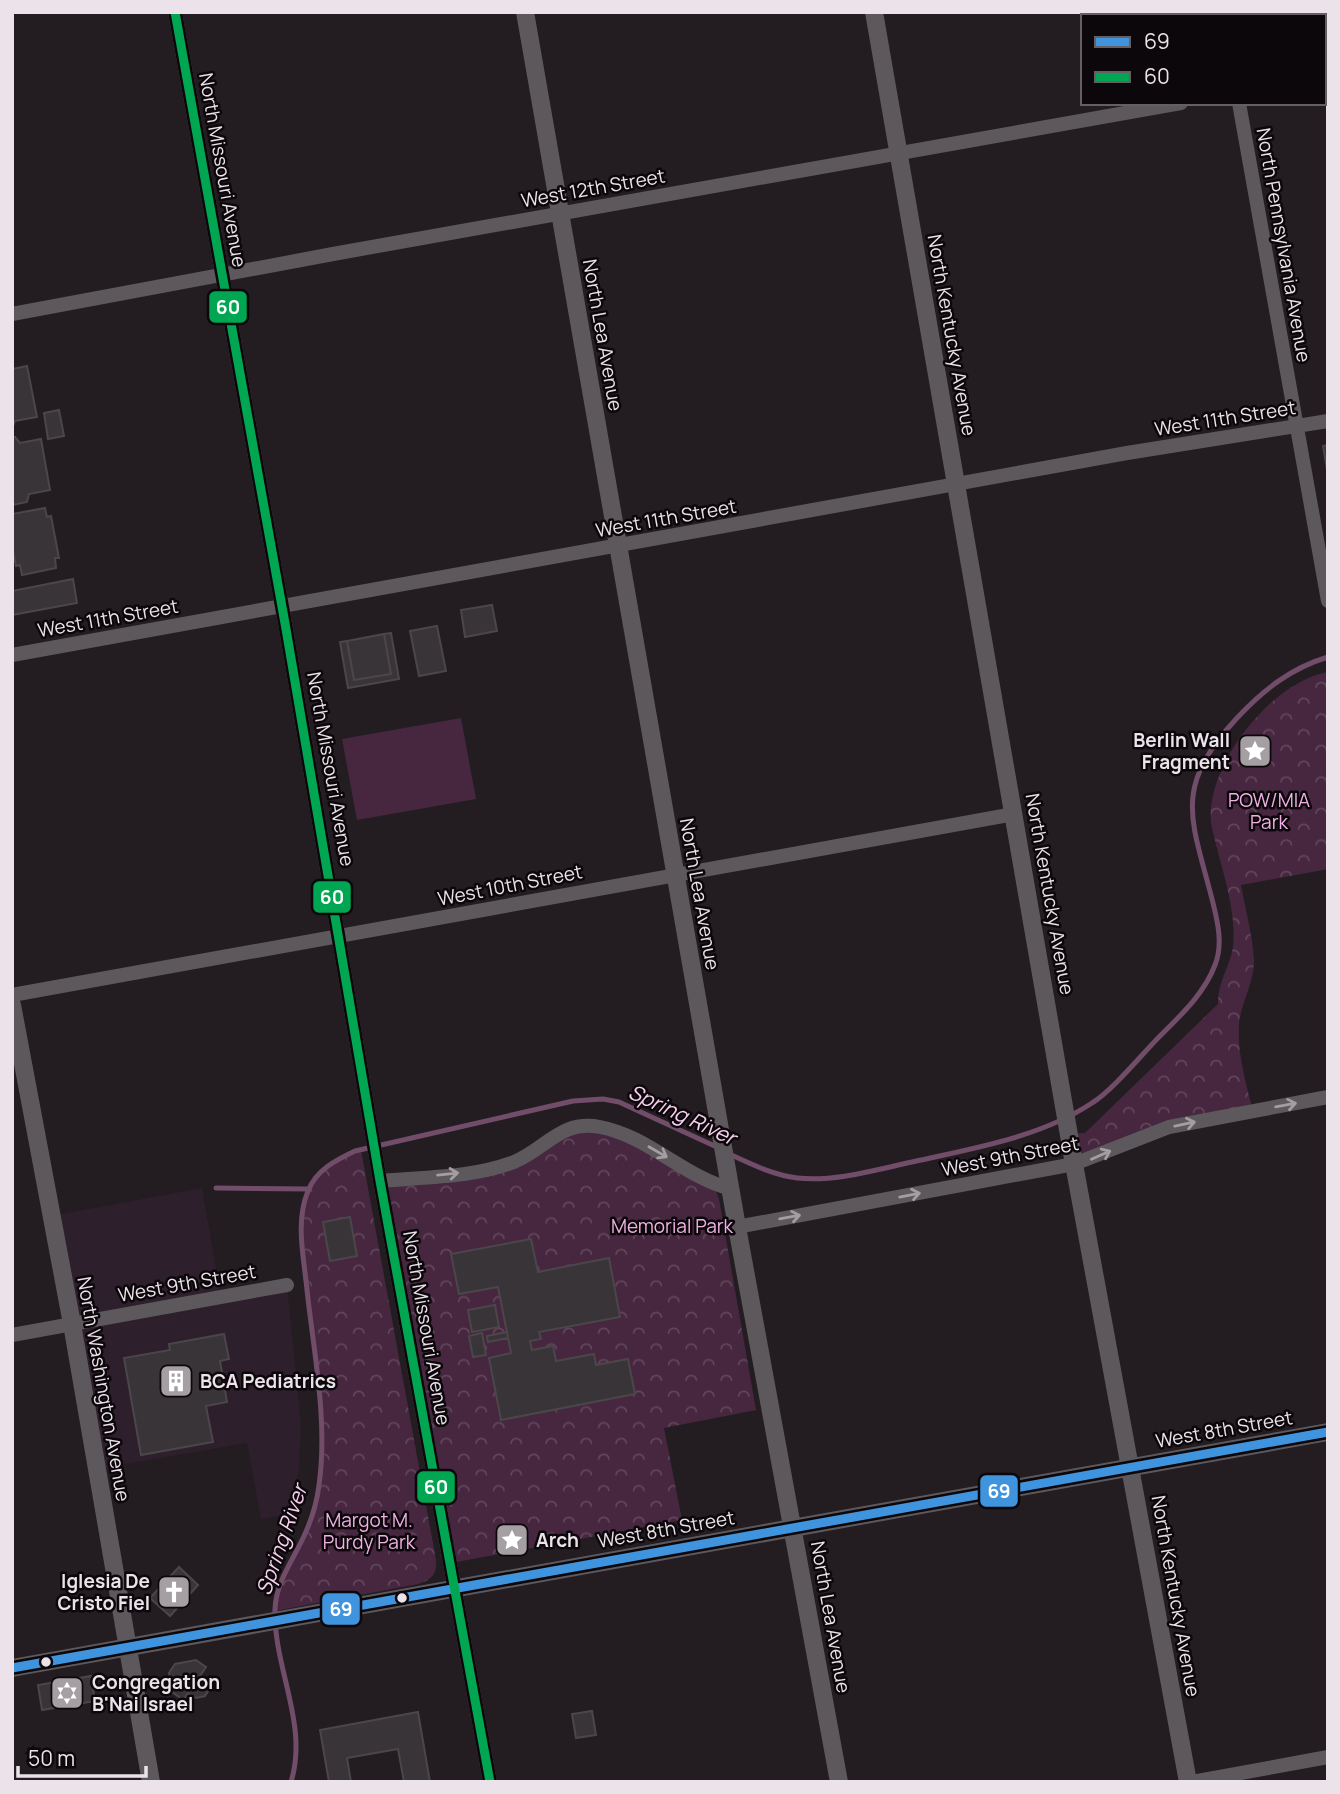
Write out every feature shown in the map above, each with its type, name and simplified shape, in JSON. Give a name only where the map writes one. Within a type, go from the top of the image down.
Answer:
[{"type":"street","name":"North Missouri Avenue","points":[[175,12],[340,936],[380,1181],[490,1782]]},
{"type":"street","name":"North Lea Avenue","points":[[525,12],[737,1227],[839,1782]]},
{"type":"street","name":"North Kentucky Avenue","points":[[874,12],[1074,1164],[1190,1782]]},
{"type":"street","name":"West 12th Street","points":[[12,314],[1170,105]]},
{"type":"street","name":"North Pennsylvania Avenue","points":[[1239,105],[1328,601]]},
{"type":"street","name":"West 11th Street","points":[[12,655],[1127,453],[1328,421]]},
{"type":"street","name":"West 10th Street","points":[[12,995],[1014,814]]},
{"type":"street","name":"North Washington Avenue","points":[[12,1005],[72,1324],[151,1782]]},
{"type":"street","name":"West 9th Street","points":[[737,1227],[1074,1164],[1169,1127],[1328,1097]]},
{"type":"street","points":[[380,1181],[502,1166],[532,1153],[564,1130],[583,1125],[600,1126],[624,1134],[698,1176],[730,1182]]},
{"type":"street","name":"West 9th Street","points":[[12,1335],[286,1285]]},
{"type":"street","name":"West 8th Street","points":[[12,1668],[1328,1432]]},
{"type":"street","points":[[1190,1782],[1328,1757]]},
{"type":"shaded area","points":[[202,1188],[221,1297],[287,1285],[301,1424],[299,1469],[289,1514],[261,1519],[247,1443],[97,1469],[51,1216]]},
{"type":"green space","name":"POW/MIA Park","points":[[1328,672],[1328,869],[1241,885],[1254,961],[1240,1016],[1239,1046],[1253,1111],[1185,1124],[1074,1164],[1069,1134],[1085,1133],[1218,1004],[1219,989],[1233,947],[1234,932],[1230,900],[1211,823],[1212,801],[1219,777],[1230,753],[1264,709],[1306,679]]},
{"type":"green space","points":[[461,718],[476,799],[357,820],[342,739]]},
{"type":"green space","name":"Memorial Park","points":[[600,1127],[713,1183],[719,1199],[756,1410],[664,1428],[682,1520],[451,1563],[380,1181],[494,1168],[556,1135]]},
{"type":"green space","name":"Margot M. Purdy Park","points":[[361,1150],[436,1560],[435,1570],[430,1579],[418,1584],[275,1611],[283,1579],[310,1518],[322,1462],[319,1388],[301,1227],[304,1203],[312,1183],[323,1170],[337,1160]]},
{"type":"building","points":[[27,366],[37,417],[15,421],[12,429],[12,369]]},
{"type":"building","points":[[59,410],[64,436],[48,439],[44,413]]},
{"type":"building","points":[[12,437],[20,443],[41,439],[50,490],[29,494],[27,502],[12,505]]},
{"type":"building","points":[[1328,445],[1328,470],[1327,470],[1323,446]]},
{"type":"building","points":[[45,508],[47,517],[51,516],[59,558],[55,558],[56,568],[22,575],[20,565],[16,566],[12,546],[12,514]]},
{"type":"building","points":[[73,579],[77,603],[12,615],[12,591]]},
{"type":"building","points":[[492,605],[497,631],[465,637],[461,610]]},
{"type":"building","points":[[437,626],[446,671],[419,676],[410,631]]},
{"type":"building","points":[[391,633],[399,679],[348,688],[340,642],[347,641],[354,680],[391,674],[384,634]]},
{"type":"building","points":[[384,634],[391,674],[354,680],[347,641]]},
{"type":"building","points":[[350,1217],[357,1256],[330,1261],[323,1222]]},
{"type":"building","points":[[531,1239],[538,1272],[609,1258],[620,1317],[539,1332],[541,1339],[530,1341],[532,1350],[553,1346],[556,1361],[594,1354],[596,1365],[628,1359],[635,1394],[501,1420],[489,1358],[511,1353],[498,1287],[459,1294],[451,1254]]},
{"type":"building","points":[[495,1305],[499,1327],[472,1332],[468,1310]]},
{"type":"building","points":[[507,1332],[508,1338],[488,1342],[487,1336]]},
{"type":"building","points":[[482,1333],[486,1355],[473,1357],[469,1336]]},
{"type":"building","name":"BCA Pediatrics","points":[[224,1334],[229,1359],[220,1361],[227,1402],[206,1406],[213,1442],[141,1455],[124,1358],[170,1350],[169,1344]]},
{"type":"building","name":"Iglesia De Cristo Fiel","points":[[179,1567],[198,1585],[170,1616],[150,1598]]},
{"type":"building","points":[[196,1660],[206,1667],[200,1676],[208,1681],[210,1688],[205,1696],[196,1698],[188,1693],[183,1700],[172,1692],[169,1673],[175,1664]]},
{"type":"building","name":"Congregation B'Nai Israel","points":[[91,1676],[95,1701],[42,1710],[38,1685]]},
{"type":"building","points":[[592,1711],[596,1735],[576,1738],[572,1714]]},
{"type":"building","points":[[418,1712],[430,1782],[404,1782],[398,1749],[347,1758],[351,1782],[329,1782],[320,1730]]},
{"type":"waterway","name":"Spring River","points":[[727,1153],[761,1168],[797,1178],[840,1177],[958,1152],[1028,1133],[1072,1115],[1100,1097],[1191,1004],[1210,976],[1217,957],[1217,918],[1199,849],[1192,806],[1202,765],[1216,743],[1257,698],[1302,667],[1328,657]]},
{"type":"waterway","name":"Spring River","points":[[291,1782],[296,1739],[279,1652],[275,1609],[282,1580],[313,1511],[321,1461],[319,1388],[301,1228],[304,1203],[316,1177],[327,1166],[355,1151],[573,1101],[603,1099],[619,1102],[719,1148]]},
{"type":"waterway","points":[[216,1188],[309,1189]]},
{"type":"transit line","name":"60","points":[[175,12],[286,629],[380,1181],[490,1782]]},
{"type":"transit line","name":"69","points":[[12,1668],[1328,1432]]},
{"type":"place","name":"Berlin Wall Fragment","points":[[1255,751]]},
{"type":"place","name":"BCA Pediatrics","points":[[176,1381]]},
{"type":"place","name":"Arch","points":[[512,1540]]},
{"type":"place","name":"Iglesia De Cristo Fiel","points":[[174,1592]]},
{"type":"place","name":"Congregation B'Nai Israel","points":[[67,1693]]}]
